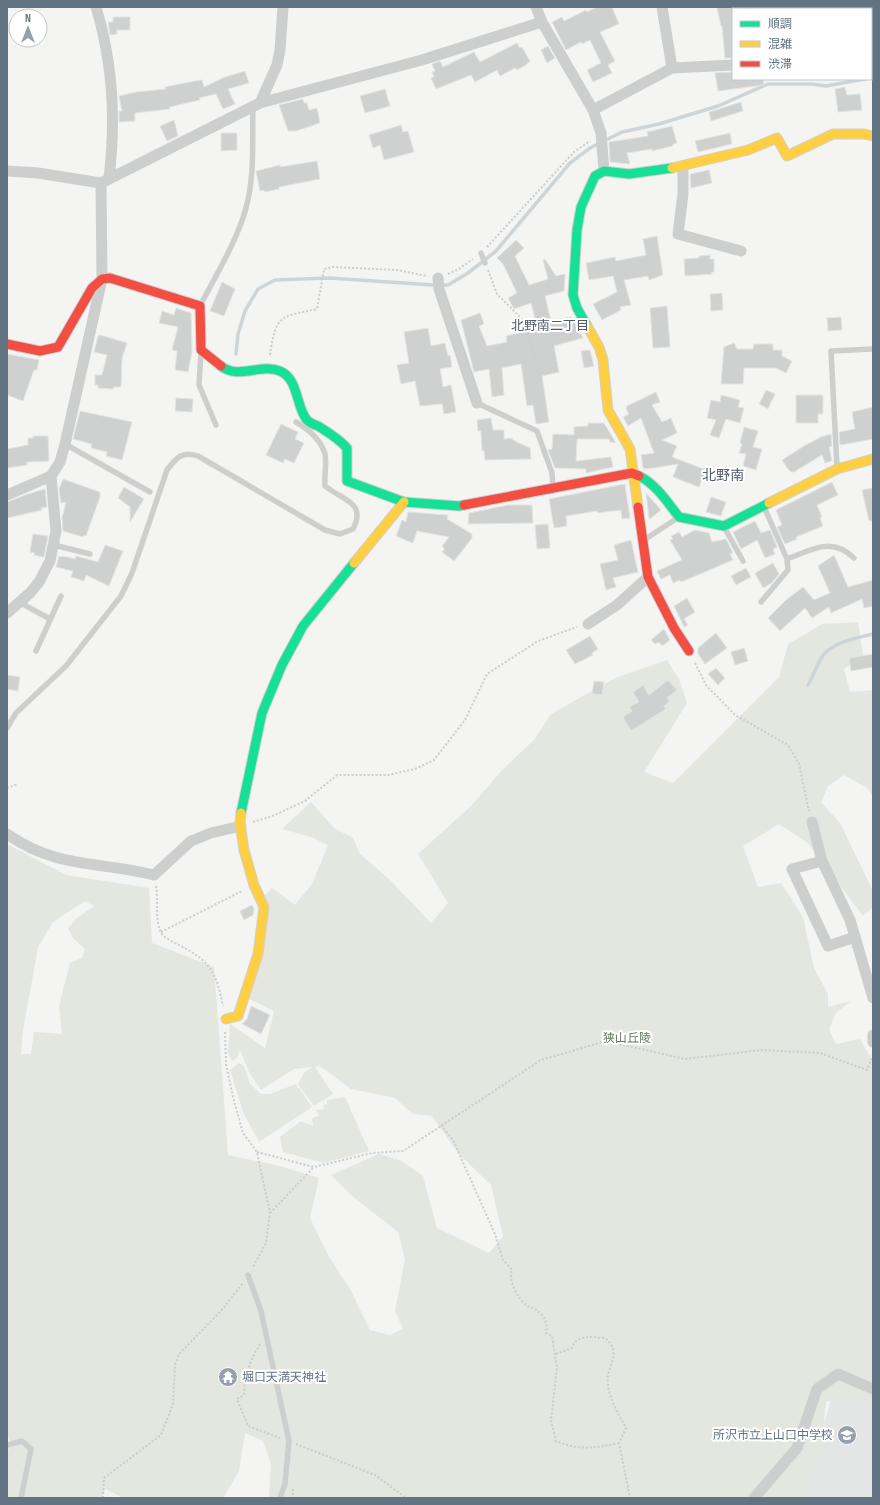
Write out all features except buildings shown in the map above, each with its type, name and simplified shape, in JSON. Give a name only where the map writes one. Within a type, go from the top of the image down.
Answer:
[{"type":"street","points":[[7,613],[39,582],[50,561],[56,531],[52,476],[60,462],[65,444],[102,278],[105,181],[114,130],[113,99],[105,45],[96,7]]},
{"type":"street","points":[[257,105],[277,65],[280,50],[282,7]]},
{"type":"street","points":[[536,7],[542,22],[594,110],[601,133],[604,171]]},
{"type":"street","points":[[662,7],[672,68]]},
{"type":"street","points":[[7,171],[105,181],[257,105],[422,60],[542,22]]},
{"type":"street","points":[[594,110],[672,68],[732,65]]},
{"type":"street","points":[[689,651],[674,628],[648,577],[632,473],[630,449],[608,410],[599,347],[577,308],[573,295],[577,230],[581,207],[595,176],[604,171],[629,174],[683,166],[748,150],[777,138],[787,156],[832,134],[864,134],[873,136]]},
{"type":"street","points":[[683,166],[683,194],[678,234],[741,251]]},
{"type":"street","points":[[7,344],[43,351],[52,351],[58,346],[92,288],[102,278],[110,278],[169,295],[200,306],[201,350],[225,369],[241,372],[269,368],[280,371],[289,377],[307,420],[339,439],[347,448],[347,481],[404,502],[459,506],[494,498],[553,489],[632,473],[645,479],[661,494],[679,517],[724,526],[837,469],[873,459]]},
{"type":"street","points":[[439,283],[477,403]]},
{"type":"street","points":[[7,495],[52,476]]},
{"type":"street","points":[[226,1019],[238,1016],[258,954],[264,907],[254,886],[244,850],[241,826],[242,802],[262,713],[282,665],[303,626],[404,502]]},
{"type":"street","points":[[588,624],[617,605],[648,577]]},
{"type":"street","points":[[812,822],[822,861],[850,920],[873,998]]},
{"type":"street","points":[[7,834],[18,842],[52,858],[100,866],[126,868],[154,875],[191,841],[211,833],[241,826]]},
{"type":"street","points":[[822,861],[792,869],[828,946],[855,937]]},
{"type":"street","points":[[873,1035],[873,1042]]},
{"type":"street","points":[[754,1498],[797,1448],[817,1389],[838,1374],[873,1389]]},
{"type":"lane","points":[[200,306],[242,223],[247,207],[251,183],[257,105]]},
{"type":"lane","points":[[481,253],[485,263]]},
{"type":"lane","points":[[837,469],[831,351],[873,349]]},
{"type":"lane","points":[[201,350],[199,385],[216,425]]},
{"type":"lane","points":[[477,403],[537,431],[552,473],[553,489]]},
{"type":"lane","points":[[7,728],[16,713],[66,666],[121,596],[132,574],[167,470],[176,458],[188,453],[198,456],[325,530],[340,534],[352,529],[358,519],[357,511],[352,502],[325,486],[325,454],[309,430],[296,422]]},
{"type":"lane","points":[[65,444],[150,492]]},
{"type":"lane","points":[[761,602],[788,570],[787,559],[763,506]]},
{"type":"lane","points":[[643,540],[679,517]]},
{"type":"lane","points":[[724,526],[743,561]]},
{"type":"lane","points":[[54,544],[90,554]]},
{"type":"lane","points":[[787,559],[828,545],[847,551],[854,558]]},
{"type":"lane","points":[[36,651],[61,596]]},
{"type":"lane","points":[[20,602],[50,619]]},
{"type":"lane","points":[[248,1275],[261,1311],[289,1441],[285,1484],[280,1498]]},
{"type":"lane","points":[[7,1445],[22,1441],[31,1449],[22,1498]]},
{"type":"path","points":[[269,368],[273,338],[278,323],[284,316],[318,309],[324,269],[332,267],[397,270],[439,283],[481,253],[574,152],[601,133]]},
{"type":"path","points":[[485,263],[497,294],[521,318],[529,336],[536,364]]},
{"type":"path","points":[[241,826],[270,817],[305,801],[337,775],[388,775],[415,769],[434,760],[446,748],[465,720],[487,674],[538,641],[566,630],[588,624]]},
{"type":"path","points":[[689,651],[706,685],[735,715],[788,745],[799,764],[812,822]]},
{"type":"path","points":[[7,788],[18,784]]},
{"type":"path","points":[[103,1498],[104,1478],[162,1434],[173,1404],[175,1364],[179,1354],[221,1311],[248,1275],[266,1243],[270,1213],[257,1152],[243,1133],[232,1097],[224,1042],[226,1019],[219,986],[212,969],[198,954],[163,936],[158,928],[158,895],[154,875]]},
{"type":"path","points":[[161,932],[254,886]]},
{"type":"path","points":[[257,1152],[314,1167],[372,1153],[403,1151],[541,1060],[606,1041],[685,1059],[762,1050],[820,1053],[867,1070],[873,1055]]},
{"type":"path","points":[[441,1125],[454,1140],[495,1234],[503,1260],[512,1270],[510,1275],[513,1288],[525,1304],[544,1316],[547,1325],[546,1333],[552,1336],[557,1368],[551,1421],[556,1441],[571,1447],[602,1446],[619,1443]]},
{"type":"path","points":[[270,1213],[314,1167]]},
{"type":"path","points":[[266,1334],[248,1368],[244,1385],[244,1395],[237,1399],[248,1426],[254,1430],[289,1441],[375,1475],[406,1498]]},
{"type":"path","points":[[556,1354],[572,1348],[574,1342],[579,1338],[605,1338],[610,1342],[614,1355],[607,1384],[617,1412],[626,1428],[619,1443],[630,1498]]},
{"type":"path","points":[[292,1484],[293,1498]]},
{"type":"shaded area","name":"所沢市立上山口中学校","points":[[837,1380],[873,1392],[873,1498],[793,1498],[808,1478]]},
{"type":"green space","name":"狭山丘陵","points":[[858,622],[863,655],[844,669],[850,692],[873,690],[873,796],[867,788],[844,775],[828,786],[821,802],[840,823],[873,891],[873,907],[863,916],[808,843],[779,824],[743,846],[758,887],[781,883],[803,917],[814,968],[828,994],[828,1007],[851,1001],[836,1013],[829,1029],[836,1044],[860,1039],[873,1061],[873,1401],[852,1394],[826,1402],[822,1439],[816,1466],[806,1489],[800,1498],[269,1498],[271,1464],[263,1441],[245,1433],[239,1471],[223,1498],[124,1498],[105,1489],[102,1498],[7,1498],[7,1452],[11,1444],[7,1435],[7,844],[66,875],[149,888],[152,943],[214,967],[228,1155],[280,1166],[319,1178],[310,1218],[328,1255],[350,1289],[370,1330],[390,1335],[403,1329],[395,1311],[405,1259],[398,1232],[352,1196],[331,1175],[379,1154],[402,1161],[423,1176],[437,1228],[489,1253],[503,1236],[491,1185],[458,1153],[432,1116],[413,1114],[395,1098],[351,1089],[320,1066],[315,1067],[333,1094],[314,1106],[298,1084],[304,1073],[312,1067],[294,1069],[261,1090],[249,1072],[240,1050],[237,1058],[232,1061],[228,1053],[230,1024],[265,1048],[274,1011],[247,998],[263,897],[272,888],[295,905],[312,884],[328,845],[311,837],[282,829],[311,802],[334,828],[353,838],[360,854],[389,879],[431,923],[448,903],[418,854],[471,806],[504,768],[535,739],[551,714],[615,678],[667,660],[679,679],[687,703],[644,772],[673,783],[779,677],[788,644],[822,624]],"holes":[[[85,901],[94,906],[77,918],[68,928],[73,938],[85,949],[82,958],[70,963],[59,1006],[62,1034],[34,1032],[31,1054],[21,1054],[23,1031],[38,947],[53,922]]]},
{"type":"green space","points":[[239,1063],[244,1066],[250,1084],[261,1094],[270,1094],[296,1084],[312,1107],[259,1142],[243,1112],[230,1070]]},
{"type":"green space","points":[[345,1097],[369,1151],[324,1163],[283,1152],[280,1137],[301,1121],[313,1126],[312,1118],[319,1116],[316,1110],[324,1109],[323,1105],[327,1104],[327,1100]]},
{"type":"waterway","points":[[236,354],[238,334],[245,311],[258,289],[275,280],[329,278],[448,285],[468,273],[496,251],[570,163],[590,148],[622,132],[659,124],[718,106],[768,84],[811,84],[826,86],[859,80]]},
{"type":"waterway","points":[[808,685],[820,660],[826,652],[845,641],[873,634]]},
{"type":"traffic: fast","points":[[587,326],[577,308],[573,295],[577,230],[581,207],[595,176],[604,171],[629,174],[672,168]]},
{"type":"traffic: fast","points":[[221,366],[235,372],[273,369],[286,375],[291,380],[303,415],[307,420],[333,436],[347,448],[347,481],[404,502],[459,506],[464,505]]},
{"type":"traffic: fast","points":[[639,476],[645,479],[656,489],[679,517],[724,526],[769,503]]},
{"type":"traffic: fast","points":[[241,813],[262,713],[282,665],[303,626],[354,563]]},
{"type":"traffic: slow","points":[[672,168],[748,150],[777,138],[787,156],[833,134],[864,134],[873,136]]},
{"type":"traffic: slow","points":[[587,326],[599,347],[603,360],[608,410],[630,449],[638,507]]},
{"type":"traffic: slow","points":[[769,503],[837,469],[873,459]]},
{"type":"traffic: slow","points":[[354,563],[404,502]]},
{"type":"traffic: slow","points":[[226,1019],[238,1016],[258,954],[264,907],[254,885],[244,850],[240,823],[241,813]]},
{"type":"traffic: jam","points":[[7,344],[40,351],[58,347],[92,288],[102,279],[110,278],[200,306],[201,350],[221,366]]},
{"type":"traffic: jam","points":[[464,505],[632,473],[639,476]]},
{"type":"traffic: jam","points":[[638,507],[648,577],[674,628],[689,651]]},
{"type":"place","name":"堀口天満天神社","points":[[228,1377]]},
{"type":"place","name":"所沢市立上山口中学校","points":[[847,1435]]},
{"type":"district","name":"北野南二丁目","points":[[550,325]]},
{"type":"district","name":"北野南","points":[[723,475]]}]
